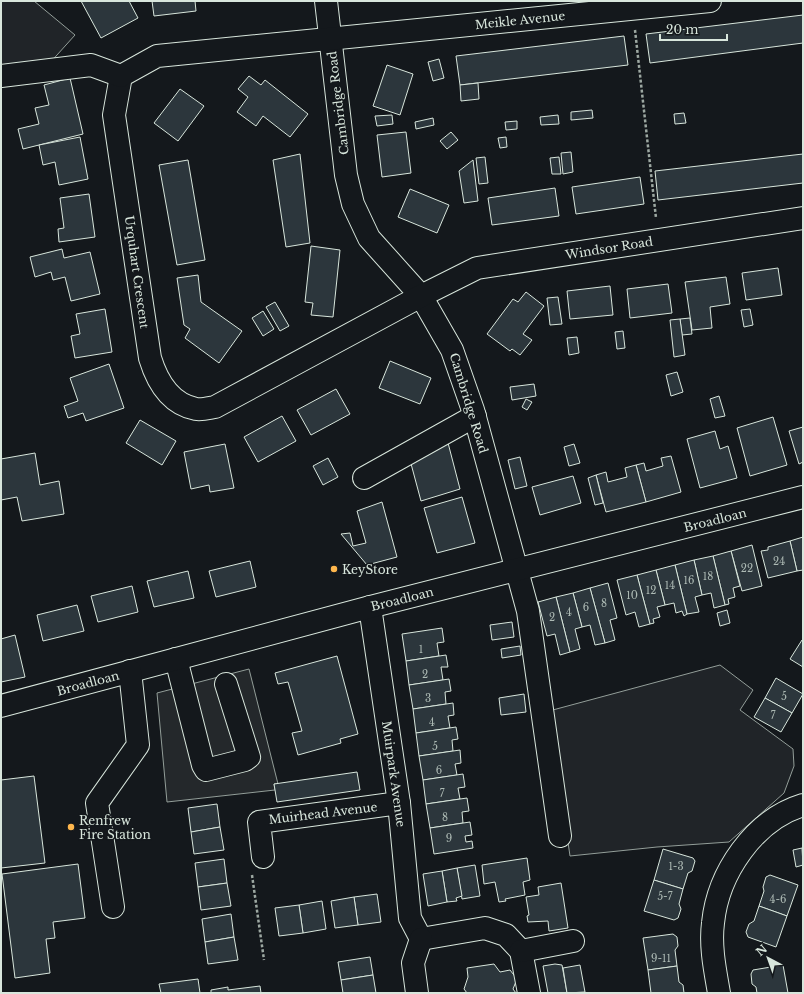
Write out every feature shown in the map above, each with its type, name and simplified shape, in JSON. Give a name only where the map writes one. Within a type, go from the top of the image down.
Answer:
[{"type":"street","name":"Cambridge Road","points":[[326,1],[346,175],[353,204],[369,238],[421,296],[452,350],[475,416],[528,611],[560,836]]},
{"type":"street","name":"Meikle Avenue","points":[[330,39],[710,1]]},
{"type":"street","points":[[1,76],[91,65],[121,76],[157,56],[330,39]]},
{"type":"street","name":"Urquhart Crescent","points":[[121,76],[114,115],[150,358],[155,374],[165,389],[180,404],[197,410],[215,407],[421,296]]},
{"type":"street","name":"Windsor Road","points":[[421,296],[477,268],[803,218]]},
{"type":"street","points":[[364,478],[475,416]]},
{"type":"street","name":"Broadloan","points":[[1,706],[370,607],[803,497]]},
{"type":"street","name":"Muirpark Avenue","points":[[370,607],[399,804],[410,918],[422,939]]},
{"type":"street","points":[[176,659],[203,765],[206,770],[244,760],[249,757],[226,684]]},
{"type":"street","points":[[113,907],[97,803],[138,745],[130,672]]},
{"type":"street","name":"Muirhead Avenue","points":[[263,857],[259,822],[399,804]]},
{"type":"street","points":[[719,993],[713,958],[713,923],[720,896],[730,870],[741,852],[758,832],[778,816],[803,805]]},
{"type":"street","points":[[417,993],[413,963],[422,939],[486,928],[506,935],[521,951],[529,993]]},
{"type":"street","points":[[521,951],[574,941]]},
{"type":"path","points":[[632,9],[659,240]]},
{"type":"path","points":[[263,857],[251,869],[264,960]]},
{"type":"shaded area","points":[[1,1],[34,1],[75,35],[48,65],[1,70]]},
{"type":"shaded area","points":[[720,665],[753,690],[740,710],[793,749],[794,766],[784,793],[729,842],[657,847],[570,856],[549,711]]},
{"type":"shaded area","points":[[249,669],[278,784],[274,784],[275,790],[167,802],[157,693]]},
{"type":"building","points":[[81,1],[129,1],[138,18],[101,38]]},
{"type":"building","points":[[152,1],[195,1],[196,11],[154,16]]},
{"type":"building","points":[[803,15],[803,43],[650,63],[646,34]]},
{"type":"building","points":[[624,36],[628,65],[460,85],[456,56]]},
{"type":"building","points":[[439,59],[444,78],[433,81],[428,62]]},
{"type":"building","points":[[387,65],[413,74],[400,115],[373,106]]},
{"type":"building","points":[[249,76],[261,85],[265,80],[308,114],[290,137],[263,116],[256,126],[237,112],[248,97],[238,89]]},
{"type":"building","points":[[70,78],[83,134],[23,149],[18,129],[39,124],[35,108],[49,105],[44,85]]},
{"type":"building","points":[[478,83],[479,99],[461,101],[460,85]]},
{"type":"building","points":[[180,89],[204,106],[178,141],[154,123]]},
{"type":"building","points":[[592,110],[593,118],[571,120],[571,112]]},
{"type":"building","points":[[684,113],[686,123],[675,124],[674,114]]},
{"type":"building","points":[[392,115],[393,124],[377,126],[375,116]]},
{"type":"building","points":[[558,115],[559,124],[541,125],[540,117]]},
{"type":"building","points":[[433,118],[434,125],[416,129],[415,122]]},
{"type":"building","points":[[517,121],[517,129],[506,130],[505,122]]},
{"type":"building","points":[[406,132],[411,173],[382,177],[377,135]]},
{"type":"building","points":[[451,132],[458,140],[447,149],[440,141]]},
{"type":"building","points":[[80,137],[88,179],[59,185],[55,162],[43,165],[39,145]]},
{"type":"building","points":[[506,137],[507,147],[500,148],[498,138]]},
{"type":"building","points":[[571,152],[573,172],[563,174],[561,153]]},
{"type":"building","points":[[300,154],[310,243],[286,247],[273,160]]},
{"type":"building","points":[[803,154],[803,183],[658,200],[655,171]]},
{"type":"building","points":[[485,157],[488,183],[479,184],[476,158]]},
{"type":"building","points":[[559,157],[561,174],[552,174],[550,158]]},
{"type":"building","points":[[188,160],[205,260],[177,265],[159,165]]},
{"type":"building","points":[[473,160],[478,201],[464,203],[459,171]]},
{"type":"building","points":[[640,177],[644,204],[576,214],[572,187]]},
{"type":"building","points":[[555,188],[559,216],[492,225],[488,198]]},
{"type":"building","points":[[410,189],[449,205],[437,233],[398,217]]},
{"type":"building","points":[[89,194],[95,237],[59,242],[58,229],[64,228],[60,198]]},
{"type":"building","points":[[311,246],[340,250],[333,317],[311,315],[313,303],[305,302]]},
{"type":"building","points":[[62,249],[64,258],[90,252],[100,294],[71,301],[65,277],[53,280],[51,272],[35,277],[30,257]]},
{"type":"building","points":[[778,268],[782,295],[746,300],[742,273]]},
{"type":"building","points":[[198,275],[201,302],[242,331],[219,363],[185,338],[190,329],[184,325],[177,278]]},
{"type":"building","points":[[726,277],[730,304],[710,307],[712,328],[692,330],[685,282]]},
{"type":"building","points":[[668,284],[672,313],[630,318],[627,289]]},
{"type":"building","points":[[610,286],[613,315],[570,319],[567,291]]},
{"type":"building","points":[[526,292],[544,306],[523,334],[532,340],[520,355],[512,349],[510,351],[487,334],[513,299],[518,302]]},
{"type":"building","points":[[558,297],[562,324],[550,325],[547,298]]},
{"type":"building","points":[[275,302],[289,326],[280,331],[266,307]]},
{"type":"building","points":[[105,309],[112,352],[75,358],[71,336],[80,334],[76,314]]},
{"type":"building","points":[[750,309],[753,325],[744,327],[741,310]]},
{"type":"building","points":[[263,311],[274,329],[263,336],[252,318]]},
{"type":"building","points":[[690,318],[692,334],[682,335],[680,319]]},
{"type":"building","points":[[680,319],[685,355],[674,357],[670,320]]},
{"type":"building","points":[[623,331],[625,348],[617,349],[615,332]]},
{"type":"building","points":[[577,337],[579,353],[569,355],[567,338]]},
{"type":"building","points":[[390,361],[431,378],[420,404],[379,388]]},
{"type":"building","points":[[109,364],[124,408],[86,421],[83,413],[68,418],[64,406],[78,401],[70,378]]},
{"type":"building","points":[[677,372],[683,392],[671,396],[666,375]]},
{"type":"building","points":[[534,384],[536,396],[512,400],[510,387]]},
{"type":"building","points":[[336,389],[350,414],[311,435],[297,410]]},
{"type":"building","points":[[719,396],[725,416],[715,418],[710,399]]},
{"type":"building","points":[[526,399],[532,402],[527,410],[522,407]]},
{"type":"building","points":[[282,416],[296,441],[258,462],[244,437]]},
{"type":"building","points":[[773,417],[787,465],[750,476],[737,428]]},
{"type":"building","points":[[140,420],[176,441],[162,465],[126,443]]},
{"type":"building","points":[[803,427],[803,462],[799,464],[789,431]]},
{"type":"building","points":[[715,431],[720,449],[728,446],[737,478],[700,488],[687,439]]},
{"type":"building","points":[[447,439],[460,489],[421,501],[410,460]]},
{"type":"building","points":[[225,444],[234,488],[210,492],[209,485],[191,489],[184,452]]},
{"type":"building","points":[[574,444],[580,463],[569,466],[564,447]]},
{"type":"building","points":[[35,453],[40,485],[59,481],[64,514],[22,521],[17,497],[1,500],[1,459]]},
{"type":"building","points":[[671,456],[681,492],[646,502],[636,465],[644,463],[646,471],[663,466],[661,458]]},
{"type":"building","points":[[520,457],[527,486],[515,489],[508,460]]},
{"type":"building","points":[[328,458],[338,477],[323,485],[313,466]]},
{"type":"building","points":[[636,465],[646,502],[606,512],[596,475],[606,472],[608,482],[627,477],[625,468]]},
{"type":"building","points":[[596,475],[603,503],[595,505],[588,478]]},
{"type":"building","points":[[573,476],[581,503],[540,515],[532,487]]},
{"type":"building","points":[[462,497],[475,543],[437,553],[424,508]]},
{"type":"building","points":[[382,502],[397,557],[367,565],[341,534],[350,533],[353,546],[366,543],[357,511]]},
{"type":"building","points":[[803,537],[803,570],[797,571],[790,541]]},
{"type":"building","points":[[790,541],[797,571],[768,578],[761,551],[768,550],[768,547]]},
{"type":"building","points":[[752,545],[762,586],[742,591],[731,551]]},
{"type":"building","points":[[731,551],[740,586],[733,588],[735,597],[728,599],[729,604],[725,605],[713,556]]},
{"type":"building","points":[[713,556],[725,605],[714,608],[711,593],[702,595],[694,560]]},
{"type":"building","points":[[694,560],[702,595],[695,597],[699,612],[687,614],[675,565]]},
{"type":"building","points":[[250,561],[256,587],[216,597],[209,571]]},
{"type":"building","points":[[675,565],[687,614],[684,616],[682,611],[676,613],[674,603],[665,605],[656,570]]},
{"type":"building","points":[[656,570],[665,605],[657,607],[660,617],[653,619],[654,623],[650,624],[637,575]]},
{"type":"building","points":[[188,571],[194,598],[154,607],[147,581]]},
{"type":"building","points":[[637,575],[650,624],[639,627],[635,612],[626,615],[617,580]]},
{"type":"building","points":[[608,583],[617,618],[610,620],[615,640],[605,643],[590,588]]},
{"type":"building","points":[[132,586],[138,612],[98,622],[91,596]]},
{"type":"building","points":[[590,588],[605,643],[595,645],[590,625],[582,627],[573,593]]},
{"type":"building","points":[[573,593],[582,627],[575,629],[580,649],[570,652],[556,597]]},
{"type":"building","points":[[556,597],[570,652],[560,655],[555,634],[547,636],[538,602]]},
{"type":"building","points":[[77,605],[84,631],[43,641],[37,615]]},
{"type":"building","points":[[727,610],[730,623],[720,626],[717,613]]},
{"type":"building","points":[[512,622],[514,637],[492,640],[490,625]]},
{"type":"building","points":[[442,628],[444,642],[437,643],[439,656],[406,661],[402,634]]},
{"type":"building","points":[[15,635],[25,677],[1,682],[1,639]]},
{"type":"building","points":[[802,640],[803,641],[803,667],[790,659]]},
{"type":"building","points":[[520,646],[521,655],[502,658],[501,649]]},
{"type":"building","points":[[446,655],[448,667],[441,667],[443,680],[409,685],[406,661]]},
{"type":"building","points":[[337,656],[358,734],[340,739],[341,743],[298,755],[292,733],[302,731],[288,682],[278,684],[275,673]]},
{"type":"building","points":[[776,678],[803,694],[792,713],[765,698]]},
{"type":"building","points":[[449,679],[451,691],[445,692],[446,704],[413,709],[409,685]]},
{"type":"building","points":[[524,694],[526,712],[501,715],[499,698]]},
{"type":"building","points":[[765,698],[792,713],[781,732],[754,717]]},
{"type":"building","points":[[453,703],[454,715],[448,716],[450,728],[416,733],[413,709]]},
{"type":"building","points":[[456,727],[458,739],[452,740],[453,751],[419,756],[416,733]]},
{"type":"building","points":[[460,750],[461,763],[455,764],[457,775],[423,780],[419,756]]},
{"type":"building","points":[[357,772],[360,790],[277,802],[274,784]]},
{"type":"building","points":[[463,774],[465,787],[458,788],[460,799],[426,804],[423,780]]},
{"type":"building","points":[[34,776],[45,863],[1,868],[1,780]]},
{"type":"building","points":[[467,798],[469,811],[462,812],[463,823],[430,828],[426,804]]},
{"type":"building","points":[[217,804],[220,827],[191,832],[188,808]]},
{"type":"building","points":[[470,822],[472,835],[465,836],[466,842],[472,841],[473,848],[434,854],[430,828]]},
{"type":"building","points":[[220,827],[224,850],[194,854],[191,832]]},
{"type":"building","points":[[802,848],[803,865],[796,867],[793,850]]},
{"type":"building","points":[[663,849],[693,858],[695,861],[692,871],[688,873],[683,889],[654,880]]},
{"type":"building","points":[[527,858],[530,880],[523,882],[525,895],[505,899],[506,901],[499,902],[495,882],[484,884],[482,865]]},
{"type":"building","points":[[224,859],[227,883],[198,887],[195,863]]},
{"type":"building","points":[[78,864],[85,918],[53,922],[55,938],[46,939],[50,973],[15,978],[2,874]]},
{"type":"building","points":[[475,865],[480,896],[462,899],[457,868]]},
{"type":"building","points":[[457,868],[462,896],[456,898],[457,901],[447,902],[442,871]]},
{"type":"building","points":[[442,871],[447,902],[428,906],[423,874]]},
{"type":"building","points":[[770,875],[798,885],[787,916],[759,906],[764,891],[763,887],[766,877]]},
{"type":"building","points":[[654,880],[683,889],[679,904],[681,909],[678,918],[674,920],[644,911]]},
{"type":"building","points":[[227,883],[231,906],[201,910],[198,887]]},
{"type":"building","points":[[561,883],[568,928],[549,931],[548,921],[528,922],[527,916],[529,915],[526,897],[539,895],[538,887]]},
{"type":"building","points":[[377,894],[381,922],[358,925],[354,897]]},
{"type":"building","points":[[354,897],[358,925],[335,928],[331,901]]},
{"type":"building","points":[[322,901],[326,929],[303,933],[299,905]]},
{"type":"building","points":[[299,905],[303,933],[279,936],[275,908]]},
{"type":"building","points":[[759,906],[787,916],[776,947],[748,937],[746,932],[749,924],[754,921]]},
{"type":"building","points":[[231,914],[234,937],[205,942],[202,919]]},
{"type":"building","points":[[673,934],[677,937],[678,946],[675,950],[677,966],[648,970],[643,938]]},
{"type":"building","points":[[234,937],[238,960],[208,964],[205,942]]},
{"type":"building","points":[[370,957],[373,975],[341,980],[338,962]]},
{"type":"building","points":[[494,964],[500,972],[510,970],[517,979],[513,989],[516,993],[467,993],[464,989],[468,977],[467,968]]},
{"type":"building","points":[[555,964],[562,965],[567,993],[548,993],[543,966]]},
{"type":"building","points":[[580,965],[585,992],[567,993],[563,968]]},
{"type":"building","points":[[783,965],[788,993],[757,993],[756,987],[752,984],[751,974],[753,970]]},
{"type":"building","points":[[677,966],[679,982],[683,985],[684,993],[651,993],[648,970]]},
{"type":"building","points":[[373,975],[376,993],[343,993],[341,980]]},
{"type":"building","points":[[198,979],[200,993],[161,993],[159,984]]},
{"type":"building","points":[[260,986],[261,993],[211,993],[211,990],[228,987],[228,990]]},
{"type":"place","name":"KeyStore","points":[[334,569]]},
{"type":"place","name":"Renfrew Fire Station","points":[[71,827]]}]
